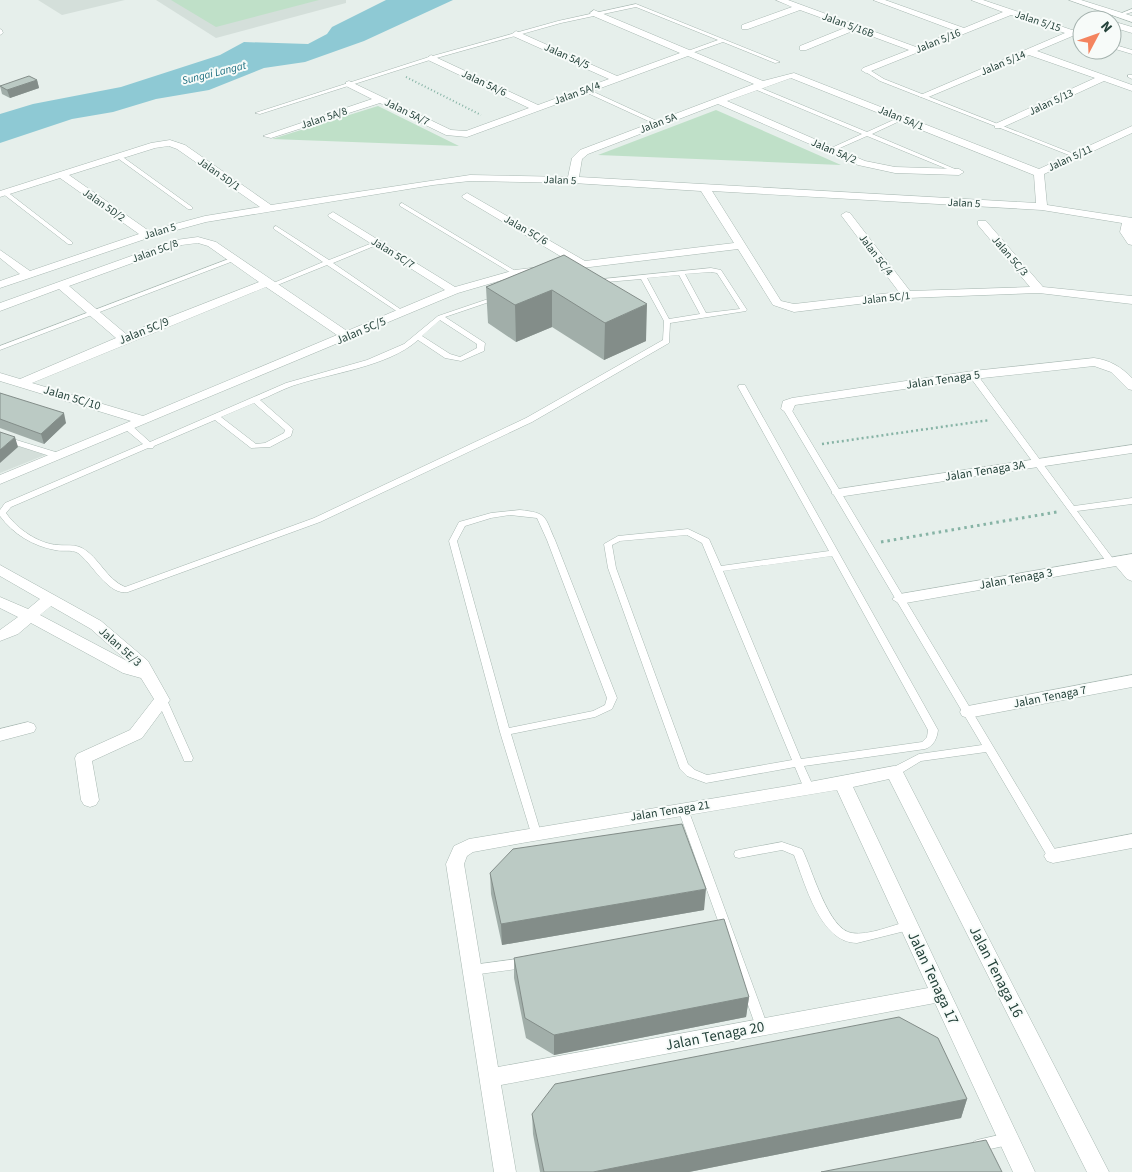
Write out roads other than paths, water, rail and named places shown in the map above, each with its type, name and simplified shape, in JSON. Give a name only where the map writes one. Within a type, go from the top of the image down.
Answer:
[{"type":"street","name":"Jalan 5/16B","points":[[780,0],[917,50]]},
{"type":"street","points":[[877,0],[965,30]]},
{"type":"street","name":"Jalan 5/15","points":[[975,0],[1072,31]]},
{"type":"street","points":[[1073,0],[1104,10]]},
{"type":"street","points":[[745,27],[800,7]]},
{"type":"street","name":"Jalan 5/16","points":[[866,70],[1011,12]]},
{"type":"street","points":[[594,13],[758,85]]},
{"type":"street","points":[[803,48],[855,27]]},
{"type":"street","name":"Jalan 5A/5","points":[[516,34],[617,79]]},
{"type":"street","name":"Jalan 5/14","points":[[923,96],[1042,46],[1072,35]]},
{"type":"street","points":[[1042,46],[1124,74]]},
{"type":"street","points":[[1030,52],[1132,88]]},
{"type":"street","name":"Jalan 5A/4","points":[[467,134],[687,53]]},
{"type":"street","name":"Jalan 5A/6","points":[[431,58],[537,108]]},
{"type":"street","name":"Jalan 5A/1","points":[[758,85],[783,76],[798,76],[1039,173]]},
{"type":"street","name":"Jalan 5/13","points":[[998,126],[1103,78]]},
{"type":"street","name":"Jalan 5A/7","points":[[349,84],[449,133],[467,134]]},
{"type":"street","name":"Jalan 5A","points":[[573,180],[579,155],[758,85]]},
{"type":"street","name":"Jalan 5A/8","points":[[268,136],[381,99]]},
{"type":"street","name":"Jalan 5A/2","points":[[717,100],[862,163],[879,167],[959,172]]},
{"type":"street","name":"Jalan 5/11","points":[[1042,207],[1039,173],[1132,129]]},
{"type":"street","points":[[1117,136],[1132,137]]},
{"type":"street","name":"Jalan 5D/1","points":[[118,156],[154,145],[170,143],[181,147],[268,208]]},
{"type":"street","points":[[2,193],[118,156]]},
{"type":"street","name":"Jalan 5D/2","points":[[60,174],[147,235]]},
{"type":"street","name":"Jalan 5","points":[[0,285],[147,235],[205,219],[433,182],[470,178],[573,180],[1042,207],[1130,220]]},
{"type":"street","name":"Jalan 5C/1","points":[[705,188],[739,246],[777,303],[784,306],[794,308],[907,295],[1039,290],[1132,300]]},
{"type":"street","name":"Jalan 5C/6","points":[[467,196],[584,265]]},
{"type":"street","name":"Jalan 5C/7","points":[[333,215],[454,291]]},
{"type":"street","name":"Jalan 5C/4","points":[[846,215],[907,295]]},
{"type":"street","points":[[1130,220],[1125,232],[1132,242]]},
{"type":"street","name":"Jalan 5C/3","points":[[982,223],[1039,290]]},
{"type":"street","name":"Jalan 5C/8","points":[[0,307],[189,240],[206,241],[348,337]]},
{"type":"street","name":"Jalan 5C/5","points":[[0,480],[348,337],[454,291],[515,273],[739,246]]},
{"type":"street","points":[[0,252],[28,276]]},
{"type":"street","name":"Jalan 5C/9","points":[[21,383],[124,339],[270,284]]},
{"type":"street","points":[[61,285],[124,339]]},
{"type":"street","name":"Jalan Tenaga 5","points":[[787,408],[788,404],[792,402],[973,375],[1103,362],[1114,367],[1132,386]]},
{"type":"street","name":"Jalan 5C/10","points":[[0,377],[143,420]]},
{"type":"street","name":"Jalan Tenaga 3A","points":[[838,493],[1132,449]]},
{"type":"street","points":[[1121,560],[1132,576]]},
{"type":"street","name":"Jalan Tenaga 3","points":[[900,599],[1121,560]]},
{"type":"street","name":"Jalan 5E/3","points":[[0,570],[96,625],[131,654],[142,665],[147,674]]},
{"type":"street","points":[[0,636],[13,630],[50,600]]},
{"type":"street","name":"Jalan 5E/3","points":[[0,602],[70,636],[129,669],[147,674]]},
{"type":"street","points":[[90,800],[83,758],[101,748],[136,734],[162,700],[147,674]]},
{"type":"street","name":"Jalan Tenaga 7","points":[[968,712],[1132,681]]},
{"type":"street","points":[[0,735],[28,728]]},
{"type":"street","name":"Jalan Tenaga 21","points":[[472,970],[455,864],[460,851],[469,846],[536,833],[842,783],[894,772]]},
{"type":"street","name":"Jalan Tenaga 16","points":[[894,772],[1098,1172]]},
{"type":"street","name":"Jalan Tenaga 17","points":[[842,783],[1024,1172]]},
{"type":"street","points":[[1053,856],[1132,842]]},
{"type":"street","points":[[472,970],[504,1172]]},
{"type":"street","name":"Jalan Tenaga 20","points":[[490,1078],[940,994]]},
{"type":"lane","points":[[258,113],[431,58],[594,13],[636,5],[777,62]]},
{"type":"lane","points":[[687,53],[723,40]]},
{"type":"lane","points":[[866,70],[882,80],[1076,156]]},
{"type":"lane","points":[[758,85],[959,172]]},
{"type":"lane","points":[[585,90],[657,123]]},
{"type":"lane","points":[[831,150],[902,118]]},
{"type":"lane","points":[[118,156],[190,208]]},
{"type":"lane","points":[[2,193],[70,243]]},
{"type":"lane","points":[[402,205],[515,273]]},
{"type":"lane","points":[[276,228],[402,313]]},
{"type":"lane","points":[[270,284],[327,264],[377,243]]},
{"type":"lane","points":[[0,348],[234,259]]},
{"type":"lane","points":[[587,282],[711,270],[719,271],[744,310],[667,321]]},
{"type":"lane","points":[[682,273],[704,316]]},
{"type":"lane","points":[[506,295],[440,317],[406,346],[370,362],[289,385],[8,506],[2,513],[8,524],[39,542],[56,548],[76,548],[87,555],[116,587],[125,590],[317,520],[530,420],[666,341],[667,321],[643,277]]},
{"type":"lane","points":[[417,336],[448,356],[461,359],[481,349],[481,343],[440,317]]},
{"type":"lane","points":[[973,375],[1036,463],[1072,509],[1121,560]]},
{"type":"lane","points":[[742,387],[934,730],[932,738],[925,745],[798,763],[706,779],[690,773],[684,766],[612,568],[608,544],[618,539],[688,532],[706,541],[717,569],[798,763],[809,788]]},
{"type":"lane","points":[[216,417],[254,446],[267,445],[288,434],[289,429],[254,400]]},
{"type":"lane","points":[[787,408],[1053,856]]},
{"type":"lane","points":[[128,427],[150,446]]},
{"type":"lane","points":[[0,437],[59,456]]},
{"type":"lane","points":[[1072,509],[1132,501]]},
{"type":"lane","points":[[505,732],[594,714],[609,707],[612,698],[540,516],[523,511],[489,515],[462,524],[453,541],[505,732],[536,833]]},
{"type":"lane","points":[[717,569],[835,553]]},
{"type":"lane","points":[[162,700],[188,758]]},
{"type":"lane","points":[[894,772],[919,758],[989,748]]},
{"type":"lane","points":[[683,809],[722,929],[762,1027]]},
{"type":"lane","points":[[739,854],[782,846],[798,852],[830,925],[841,935],[853,938],[909,926]]},
{"type":"lane","points":[[472,970],[536,961]]},
{"type":"lane","points":[[961,1149],[1008,1138]]},
{"type":"water","name":"Sungai Langat","points":[[386,0],[453,0],[364,41],[305,62],[264,68],[209,90],[156,99],[113,112],[72,119],[0,143],[0,114],[33,104],[121,87],[220,55],[244,42],[308,44],[327,34],[332,27]]}]
